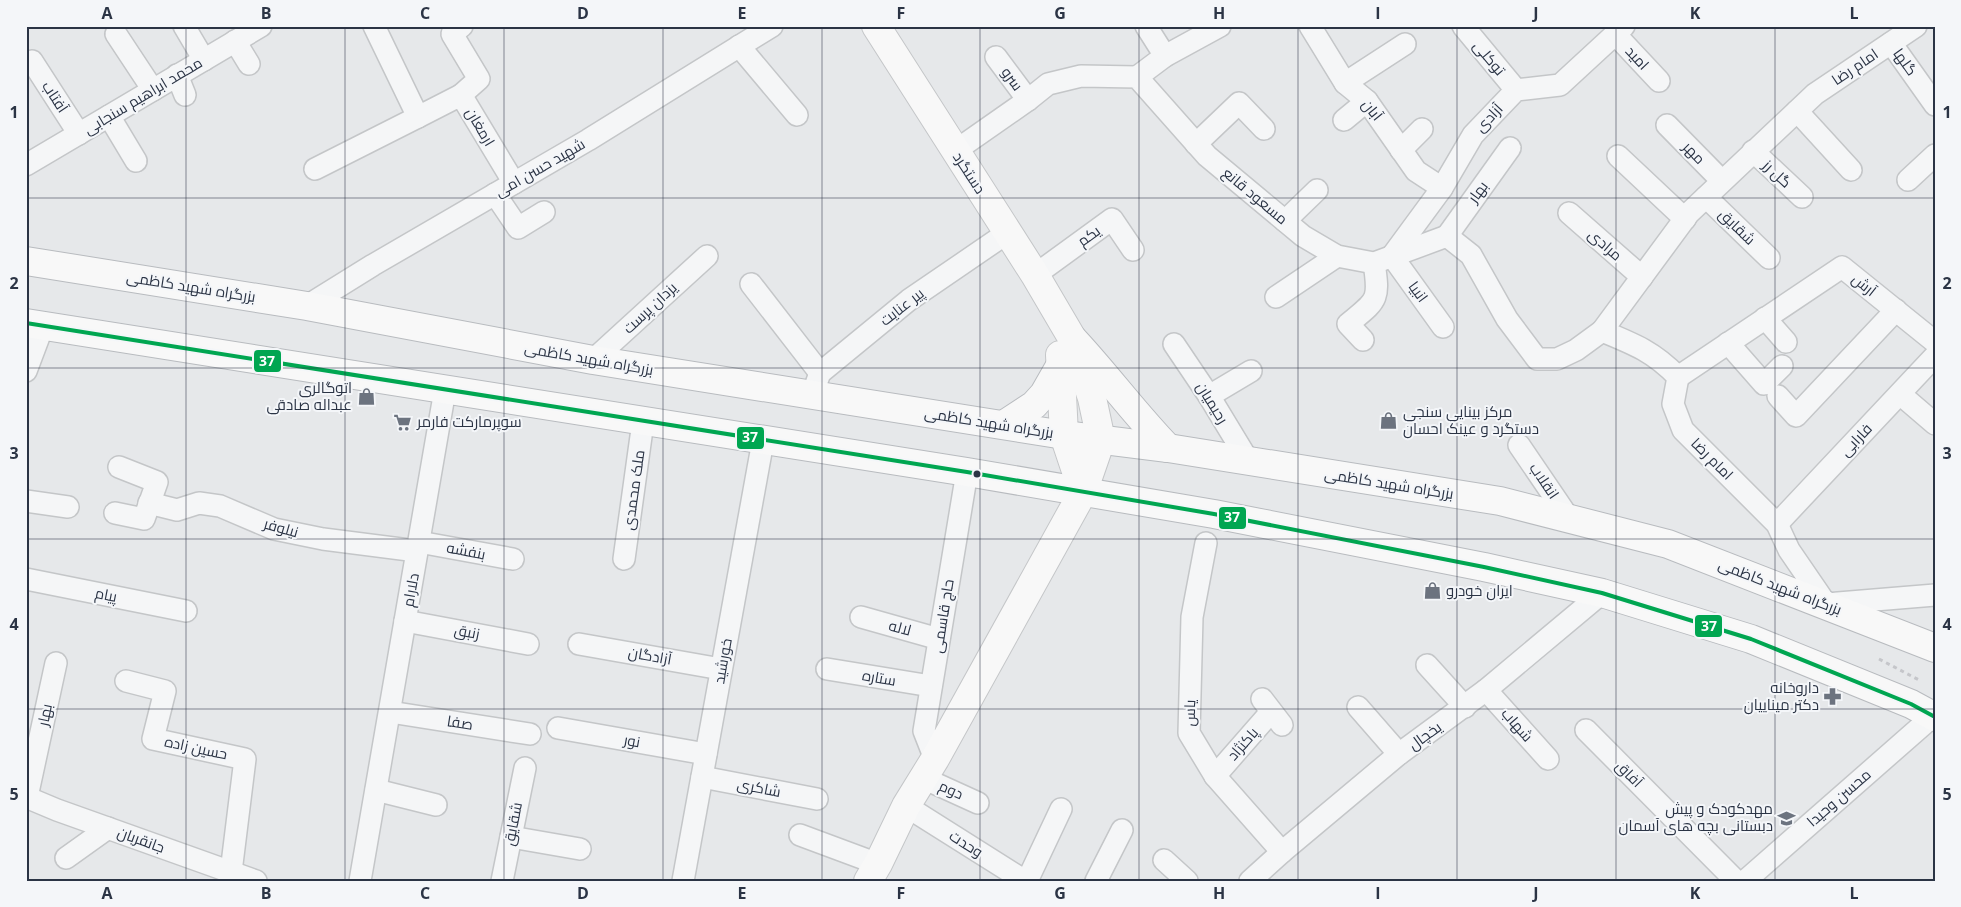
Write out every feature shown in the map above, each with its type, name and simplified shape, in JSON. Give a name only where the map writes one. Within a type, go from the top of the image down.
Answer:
[{"type":"main road","name":"دستگرد","points":[[876,26],[1035,275],[1066,329],[1092,398],[1101,440]]},
{"type":"main road","name":"بزرگراه شهید کاظمی","points":[[26,261],[307,306],[593,360],[816,384],[1064,435],[1168,448],[1500,501],[1668,544],[1935,648]]},
{"type":"main road","points":[[34,325],[967,472],[1214,514],[1484,567],[1602,593],[1751,639],[1910,704],[1934,716]]},
{"type":"main road","points":[[1066,329],[1060,366],[1064,435],[1083,492]]},
{"type":"main road","points":[[1066,329],[1143,422],[1168,448]]},
{"type":"main road","points":[[1005,424],[1034,405],[1044,394],[1060,366]]},
{"type":"main road","points":[[873,872],[906,806],[929,769],[1083,492],[1101,440]]},
{"type":"street","points":[[184,26],[204,60]]},
{"type":"street","name":"محمد ابراهیم سنجابی","points":[[26,165],[260,26]]},
{"type":"street","points":[[374,26],[418,117]]},
{"type":"street","points":[[460,95],[479,79],[452,34],[462,26]]},
{"type":"street","name":"شهید حسن امی","points":[[307,306],[588,140],[772,26]]},
{"type":"street","points":[[1146,26],[1165,56]]},
{"type":"street","points":[[955,151],[1048,84],[1081,76],[1137,77],[1165,56],[1220,26]]},
{"type":"street","name":"آبان","points":[[1310,26],[1345,83],[1367,101],[1416,172],[1442,188]]},
{"type":"street","name":"توکلی","points":[[1463,26],[1516,90]]},
{"type":"street","name":"امام رضا","points":[[1447,236],[1471,254],[1507,319],[1537,359],[1557,359],[1576,350],[1602,331],[1689,213],[1753,151],[1815,94],[1916,26]]},
{"type":"street","points":[[1516,90],[1560,85],[1620,30]]},
{"type":"street","name":"امید","points":[[1620,30],[1659,81]]},
{"type":"street","points":[[116,34],[153,90]]},
{"type":"street","points":[[235,41],[249,64]]},
{"type":"street","name":"گلها","points":[[1892,43],[1935,105]]},
{"type":"street","points":[[1345,83],[1405,44]]},
{"type":"street","points":[[739,46],[797,115]]},
{"type":"street","name":"سرو","points":[[996,57],[1028,100]]},
{"type":"street","name":"آفتاب","points":[[32,60],[79,134]]},
{"type":"street","points":[[178,75],[186,95]]},
{"type":"street","name":"مسعود قانع","points":[[1137,77],[1207,156],[1302,236],[1337,256],[1383,260]]},
{"type":"street","name":"آزادی","points":[[1383,260],[1442,188],[1473,135],[1516,90]]},
{"type":"street","name":"ارمغان","points":[[315,169],[460,95],[514,183]]},
{"type":"street","points":[[1344,120],[1367,101]]},
{"type":"street","points":[[1196,144],[1239,103],[1264,129]]},
{"type":"street","points":[[1797,111],[1851,170]]},
{"type":"street","points":[[109,116],[136,161]]},
{"type":"street","name":"مهر","points":[[1667,125],[1722,181]]},
{"type":"street","points":[[1401,150],[1422,129]]},
{"type":"street","name":"بهار","points":[[1447,236],[1510,148]]},
{"type":"street","name":"گل رز","points":[[1753,151],[1802,196]]},
{"type":"street","points":[[1618,156],[1686,219]]},
{"type":"street","points":[[1908,180],[1935,156]]},
{"type":"street","points":[[1285,221],[1317,190]]},
{"type":"street","points":[[495,194],[518,228],[544,212]]},
{"type":"street","name":"شقایق","points":[[1706,197],[1769,258]]},
{"type":"street","name":"مرادی","points":[[1569,213],[1642,277]]},
{"type":"street","name":"یکم","points":[[1035,275],[1112,219],[1133,250]]},
{"type":"street","name":"پیر عنایت","points":[[816,384],[909,300],[1007,233]]},
{"type":"street","points":[[1363,340],[1348,324],[1372,304],[1378,289],[1383,260],[1447,236]]},
{"type":"street","name":"یزدان پرست","points":[[593,360],[707,256]]},
{"type":"street","points":[[1276,297],[1337,256]]},
{"type":"street","name":"انبیا","points":[[1383,260],[1443,327]]},
{"type":"street","name":"آرش","points":[[1678,377],[1842,267],[1935,342]]},
{"type":"street","points":[[751,284],[816,384]]},
{"type":"street","points":[[1778,396],[1796,416],[1896,310]]},
{"type":"street","points":[[1765,318],[1786,342]]},
{"type":"street","points":[[26,371],[34,325]]},
{"type":"street","points":[[1602,331],[1645,349],[1663,361],[1678,377]]},
{"type":"street","points":[[1728,343],[1764,384],[1782,366]]},
{"type":"street","name":"رحیمیان","points":[[1174,344],[1249,462]]},
{"type":"street","name":"فارابی","points":[[1776,524],[1935,356]]},
{"type":"street","points":[[1208,396],[1251,371]]},
{"type":"street","name":"امام رضا","points":[[1678,377],[1673,404],[1683,430],[1776,524],[1789,550],[1826,604]]},
{"type":"street","name":"دلارام","points":[[360,881],[445,390]]},
{"type":"street","points":[[1900,394],[1935,424]]},
{"type":"street","name":"ملک محمدی","points":[[624,558],[643,422]]},
{"type":"street","name":"خورشید","points":[[682,881],[763,441]]},
{"type":"street","name":"انقلاب","points":[[1519,445],[1568,518]]},
{"type":"street","points":[[115,513],[144,519],[157,482],[119,468]]},
{"type":"street","name":"حاج قاسمی","points":[[929,769],[924,731],[967,472]]},
{"type":"street","points":[[26,501],[68,507]]},
{"type":"street","name":"نیلوفر","points":[[149,503],[176,510],[199,503],[220,506],[274,529],[323,539],[418,546]]},
{"type":"street","name":"یاس","points":[[1206,543],[1192,617],[1189,733],[1215,776],[1282,852]]},
{"type":"street","name":"بنفشه","points":[[418,546],[513,559]]},
{"type":"street","name":"پیام","points":[[26,579],[186,611]]},
{"type":"street","name":"یخچال","points":[[1256,879],[1282,852],[1400,754],[1465,707],[1602,593]]},
{"type":"street","points":[[1826,604],[1935,595]]},
{"type":"street","name":"لاله","points":[[861,617],[939,639]]},
{"type":"street","name":"زنبق","points":[[406,621],[528,644]]},
{"type":"street","name":"آزادگان","points":[[579,644],[721,669]]},
{"type":"street","name":"بهار","points":[[26,797],[56,663]]},
{"type":"street","points":[[1427,665],[1465,707]]},
{"type":"street","name":"ستاره","points":[[827,669],[932,686]]},
{"type":"street","name":"حسین زاده","points":[[126,681],[165,691],[153,739],[245,759],[215,873]]},
{"type":"street","name":"شهاب","points":[[1486,690],[1548,759]]},
{"type":"street","points":[[1358,707],[1400,754]]},
{"type":"street","name":"صفا","points":[[390,712],[530,734]]},
{"type":"street","name":"پاکنژاد","points":[[1215,776],[1271,712]]},
{"type":"street","name":"محسن وحیدا","points":[[1744,881],[1934,716]]},
{"type":"street","name":"نور","points":[[558,728],[706,754]]},
{"type":"street","name":"آفاق","points":[[1586,730],[1736,881]]},
{"type":"street","name":"شقایق","points":[[502,881],[525,768]]},
{"type":"street","name":"دوم","points":[[929,769],[978,803]]},
{"type":"street","name":"شاکری","points":[[702,777],[817,799]]},
{"type":"street","points":[[376,790],[436,805]]},
{"type":"street","name":"جانقربان","points":[[26,797],[108,828],[215,873],[256,881]]},
{"type":"street","name":"وحدت","points":[[906,806],[1026,881]]},
{"type":"street","points":[[1026,881],[1061,809]]},
{"type":"street","points":[[66,858],[108,828]]},
{"type":"street","points":[[1096,881],[1122,830]]},
{"type":"street","points":[[800,835],[873,872]]},
{"type":"street","points":[[511,837],[580,849]]},
{"type":"street","points":[[1164,860],[1187,881]]},
{"type":"path","points":[[1879,659],[1927,684]]},
{"type":"transit line","name":"37","points":[[26,323],[967,472],[1214,514],[1484,567],[1602,593],[1751,639],[1911,704],[1935,717]]},
{"type":"place","name":"اتوگالری عبداله صادقی","points":[[366,397]]},
{"type":"place","name":"مرکز بینایی سنجی دستگرد و عینک احسان","points":[[1389,421]]},
{"type":"place","name":"سوپرمارکت فارمر","points":[[403,422]]},
{"type":"place","name":"ایران خودرو","points":[[1432,591]]},
{"type":"place","name":"داروخانه دکتر میناییان","points":[[1833,697]]},
{"type":"place","name":"مهدکودک و پیش دبستانی بچه های آسمان","points":[[1787,818]]}]
